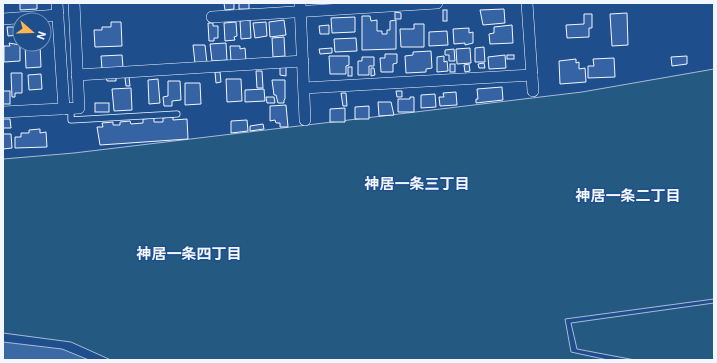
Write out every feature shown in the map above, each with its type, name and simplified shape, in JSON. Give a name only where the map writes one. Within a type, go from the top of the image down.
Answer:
[{"type":"street","points":[[57,3],[71,108]]},
{"type":"street","points":[[71,108],[77,75],[74,3]]},
{"type":"street","points":[[212,17],[300,7],[437,3]]},
{"type":"street","points":[[527,3],[533,91]]},
{"type":"street","points":[[300,7],[305,120]]},
{"type":"street","points":[[3,19],[58,15]]},
{"type":"street","points":[[77,75],[303,61]]},
{"type":"street","points":[[304,88],[532,75]]},
{"type":"street","points":[[3,112],[71,108]]},
{"type":"lane","points":[[71,108],[71,120],[176,114]]},
{"type":"shaded area","points":[[714,69],[714,299],[565,319],[571,352],[608,360],[111,360],[71,342],[3,333],[3,159],[74,153],[582,92]]},
{"type":"shaded area","points":[[714,303],[714,360],[635,360],[577,349],[571,323]]},
{"type":"shaded area","points":[[3,342],[62,349],[89,360],[3,360]]},
{"type":"building","points":[[20,3],[37,3],[37,9],[20,10]]},
{"type":"building","points":[[224,3],[234,3],[234,9],[225,10]]},
{"type":"building","points":[[239,3],[249,3],[249,9],[239,9]]},
{"type":"building","points":[[504,9],[505,23],[483,25],[480,10]]},
{"type":"building","points":[[443,10],[447,10],[447,21],[443,21]]},
{"type":"building","points":[[395,12],[401,13],[401,19],[395,19]]},
{"type":"building","points":[[627,13],[628,45],[612,46],[610,14]]},
{"type":"building","points":[[584,14],[592,14],[592,28],[589,28],[589,37],[567,38],[566,25],[584,24]]},
{"type":"building","points":[[362,16],[370,16],[371,21],[377,20],[377,31],[382,31],[382,34],[387,34],[387,30],[390,30],[390,21],[396,20],[396,49],[362,50]]},
{"type":"building","points":[[355,17],[355,32],[332,33],[331,18]]},
{"type":"building","points":[[250,20],[251,38],[241,39],[240,21]]},
{"type":"building","points":[[284,20],[286,35],[270,37],[269,22]]},
{"type":"building","points":[[111,22],[121,22],[122,46],[95,47],[94,30],[102,30],[102,27],[111,27]]},
{"type":"building","points":[[236,22],[237,36],[234,37],[235,40],[225,41],[224,23]]},
{"type":"building","points":[[266,22],[267,36],[255,38],[253,23]]},
{"type":"building","points":[[208,23],[213,23],[213,26],[218,26],[218,38],[214,38],[214,41],[209,41]]},
{"type":"building","points":[[414,24],[424,24],[424,47],[401,47],[400,29],[414,29]]},
{"type":"building","points":[[329,25],[329,34],[320,34],[319,26]]},
{"type":"building","points":[[512,25],[513,43],[490,44],[489,34],[494,33],[494,27]]},
{"type":"building","points":[[7,27],[12,27],[12,36],[8,36]]},
{"type":"building","points":[[469,28],[469,33],[473,32],[473,43],[465,45],[465,43],[454,44],[453,29]]},
{"type":"building","points":[[447,31],[448,45],[429,46],[429,32]]},
{"type":"building","points":[[284,37],[285,56],[273,57],[272,38]]},
{"type":"building","points":[[356,38],[357,51],[335,52],[334,39]]},
{"type":"building","points":[[9,43],[12,44],[12,52],[20,52],[20,61],[4,62],[4,46],[10,46]]},
{"type":"building","points":[[226,43],[227,60],[212,61],[210,44]]},
{"type":"building","points":[[193,45],[205,45],[207,63],[195,63]]},
{"type":"building","points":[[230,46],[240,46],[240,49],[245,48],[246,60],[231,61]]},
{"type":"building","points":[[484,47],[485,62],[475,62],[475,48]]},
{"type":"building","points":[[332,48],[332,53],[320,54],[319,49]]},
{"type":"building","points":[[470,48],[471,63],[457,64],[456,49]]},
{"type":"building","points":[[454,49],[455,61],[449,61],[449,55],[445,55],[445,50]]},
{"type":"building","points":[[431,51],[432,68],[426,69],[426,72],[406,73],[405,56],[413,55],[413,52]]},
{"type":"building","points":[[25,52],[40,52],[41,67],[26,68]]},
{"type":"building","points":[[385,54],[397,54],[397,63],[393,64],[393,72],[381,72],[380,58],[385,58]]},
{"type":"building","points":[[122,55],[123,67],[102,69],[101,56]]},
{"type":"building","points":[[505,55],[506,68],[489,69],[488,57]]},
{"type":"building","points":[[507,55],[514,55],[514,59],[507,59]]},
{"type":"building","points":[[329,56],[349,56],[349,65],[346,66],[346,74],[330,74]]},
{"type":"building","points":[[444,56],[444,62],[447,61],[448,71],[437,72],[437,57]]},
{"type":"building","points":[[687,56],[687,64],[672,66],[671,57]]},
{"type":"building","points":[[362,57],[374,57],[374,66],[369,66],[369,75],[358,75],[358,61],[362,61]]},
{"type":"building","points":[[614,58],[615,77],[588,78],[588,66],[594,66],[593,59]]},
{"type":"building","points":[[576,59],[576,63],[579,62],[579,69],[585,68],[586,82],[560,84],[559,61]]},
{"type":"building","points":[[484,63],[485,68],[479,68],[478,64]]},
{"type":"building","points":[[450,64],[455,64],[455,72],[450,72]]},
{"type":"building","points":[[469,64],[470,71],[465,72],[464,65]]},
{"type":"building","points":[[280,67],[286,67],[286,76],[280,75]]},
{"type":"building","points":[[348,67],[352,67],[352,76],[348,76]]},
{"type":"building","points":[[371,68],[374,68],[375,75],[371,76]]},
{"type":"building","points":[[256,71],[262,71],[263,88],[257,88]]},
{"type":"building","points":[[215,72],[220,72],[221,82],[216,83]]},
{"type":"building","points":[[11,73],[22,73],[22,93],[15,93],[15,97],[12,97]]},
{"type":"building","points":[[41,74],[42,89],[29,90],[28,75]]},
{"type":"building","points":[[116,75],[116,81],[107,81],[106,76]]},
{"type":"building","points":[[129,77],[130,86],[126,86],[125,78]]},
{"type":"building","points":[[158,79],[160,103],[149,104],[148,80]]},
{"type":"building","points":[[226,79],[241,79],[242,101],[227,102]]},
{"type":"building","points":[[272,80],[285,80],[284,103],[278,103],[276,95],[274,95]]},
{"type":"building","points":[[168,81],[180,81],[181,100],[172,101],[172,106],[164,106],[163,97],[168,96]]},
{"type":"building","points":[[185,83],[200,83],[201,104],[185,105]]},
{"type":"building","points":[[502,87],[503,100],[476,103],[476,99],[478,99],[477,89]]},
{"type":"building","points":[[131,88],[132,110],[114,111],[112,89]]},
{"type":"building","points":[[264,89],[265,101],[245,102],[245,90]]},
{"type":"building","points":[[3,91],[10,91],[10,104],[3,104]]},
{"type":"building","points":[[396,91],[402,91],[402,97],[397,97]]},
{"type":"building","points":[[456,92],[457,105],[440,106],[439,97],[444,97],[443,93]]},
{"type":"building","points":[[341,93],[346,93],[347,106],[343,106]]},
{"type":"building","points":[[435,94],[436,107],[421,108],[421,95]]},
{"type":"building","points":[[266,97],[274,97],[275,103],[267,103]]},
{"type":"building","points":[[410,97],[414,97],[414,112],[398,112],[398,99],[410,99]]},
{"type":"building","points":[[378,102],[391,102],[394,115],[379,116]]},
{"type":"building","points":[[95,103],[109,103],[109,112],[95,112]]},
{"type":"building","points":[[286,105],[288,127],[280,127],[280,123],[276,123],[275,120],[270,121],[270,106]]},
{"type":"building","points":[[369,106],[369,119],[355,119],[355,107]]},
{"type":"building","points":[[345,108],[345,122],[330,122],[330,109]]},
{"type":"building","points":[[173,117],[173,120],[187,119],[188,139],[100,145],[97,127],[103,127],[102,123],[113,122],[113,125],[120,125],[120,122],[130,121],[131,124],[143,123],[143,119],[154,118],[154,122],[163,122],[163,118]]},
{"type":"building","points":[[3,119],[10,119],[11,128],[3,128]]},
{"type":"building","points":[[247,120],[248,131],[231,133],[231,121]]},
{"type":"building","points":[[263,124],[264,129],[250,131],[250,126]]},
{"type":"building","points":[[40,129],[40,133],[46,132],[47,147],[15,148],[15,137],[21,137],[21,133],[29,133],[29,130]]},
{"type":"building","points":[[3,134],[11,134],[12,148],[3,149]]},
{"type":"district","name":"神居一条三丁目","points":[[417,184]]},
{"type":"district","name":"神居一条二丁目","points":[[628,196]]},
{"type":"district","name":"神居一条四丁目","points":[[189,254]]}]
